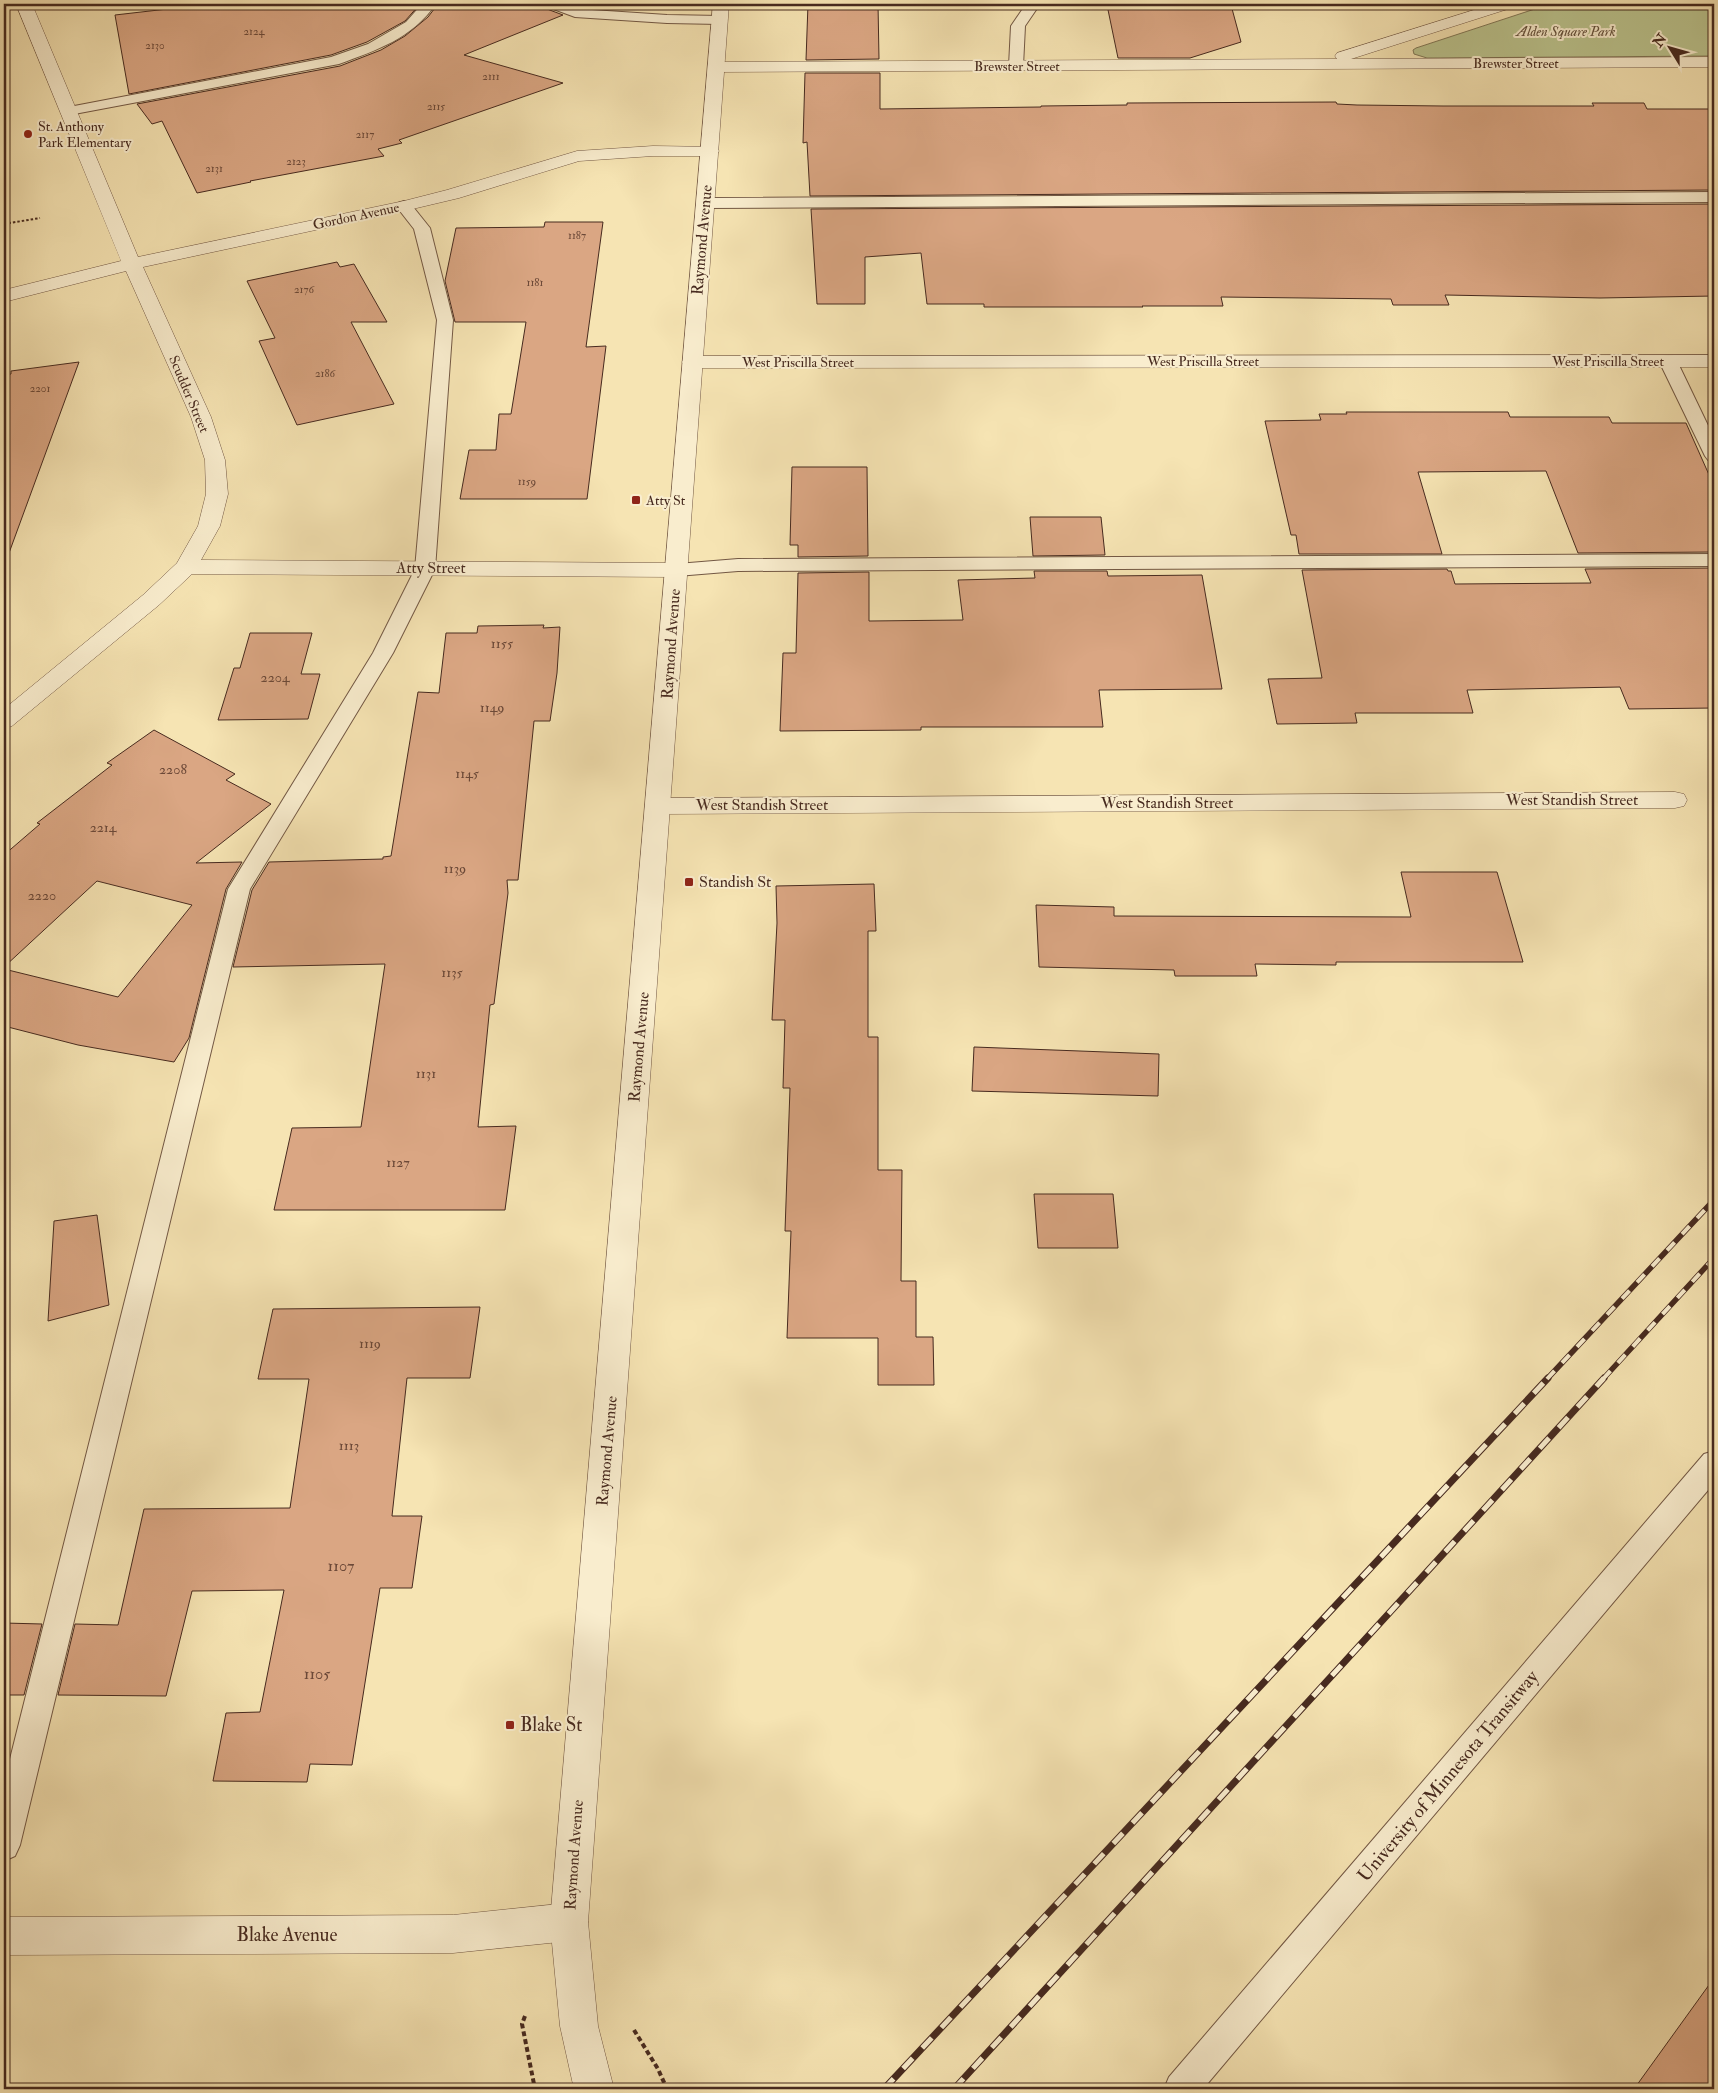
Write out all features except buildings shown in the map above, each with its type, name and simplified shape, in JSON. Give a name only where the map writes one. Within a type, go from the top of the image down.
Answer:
[{"type":"street","name":"Scudder Street","points":[[4,721],[151,600],[186,567],[209,526],[217,494],[215,460],[201,417],[132,264],[24,4]]},
{"type":"street","name":"Brewster Street","points":[[1318,64],[1508,4]]},
{"type":"street","name":"Raymond Avenue","points":[[594,2089],[579,2026],[569,1922],[721,12]]},
{"type":"street","name":"Brewster Street","points":[[717,67],[1714,62]]},
{"type":"street","name":"Gordon Avenue","points":[[4,296],[56,281],[404,206],[453,194],[577,156],[653,151],[710,150]]},
{"type":"street","name":"West Priscilla Street","points":[[692,362],[1714,361]]},
{"type":"street","name":"Atty Street","points":[[186,567],[676,570]]},
{"type":"street","name":"West Standish Street","points":[[659,806],[1675,800]]},
{"type":"street","name":"Blake Avenue","points":[[4,1936],[453,1934],[569,1922]]},
{"type":"lane","points":[[69,112],[334,61],[374,47],[411,25],[429,4]]},
{"type":"lane","points":[[553,4],[576,13],[642,18],[721,12]]},
{"type":"lane","points":[[608,4],[617,16]]},
{"type":"lane","points":[[642,18],[646,4]]},
{"type":"lane","points":[[1016,66],[1018,26],[1033,4]]},
{"type":"lane","points":[[706,203],[1714,197]]},
{"type":"lane","points":[[4,1845],[239,890],[382,653],[425,569],[445,320],[422,228],[404,206]]},
{"type":"lane","points":[[1668,361],[1714,456]]},
{"type":"lane","points":[[676,570],[738,565],[1714,560]]},
{"type":"lane","name":"University of Minnesota Transitway","points":[[1181,2089],[1714,1464]]},
{"type":"path","points":[[4,224],[40,218]]},
{"type":"green space","name":"Alden Square Park","points":[[1550,4],[1714,4],[1714,56],[1427,58],[1414,54],[1413,50],[1416,48]]},
{"type":"railway","points":[[1547,1379],[1714,1200]]},
{"type":"railway","points":[[1603,1379],[1714,1258]]},
{"type":"railway","points":[[884,2089],[1548,1378]]},
{"type":"railway","points":[[954,2089],[1604,1378]]},
{"type":"place","name":"St. Anthony Park Elementary","points":[[28,134]]},
{"type":"place","name":"Atty St","points":[[636,500]]},
{"type":"place","name":"Standish St","points":[[689,882]]},
{"type":"place","name":"Blake St","points":[[510,1725]]}]
